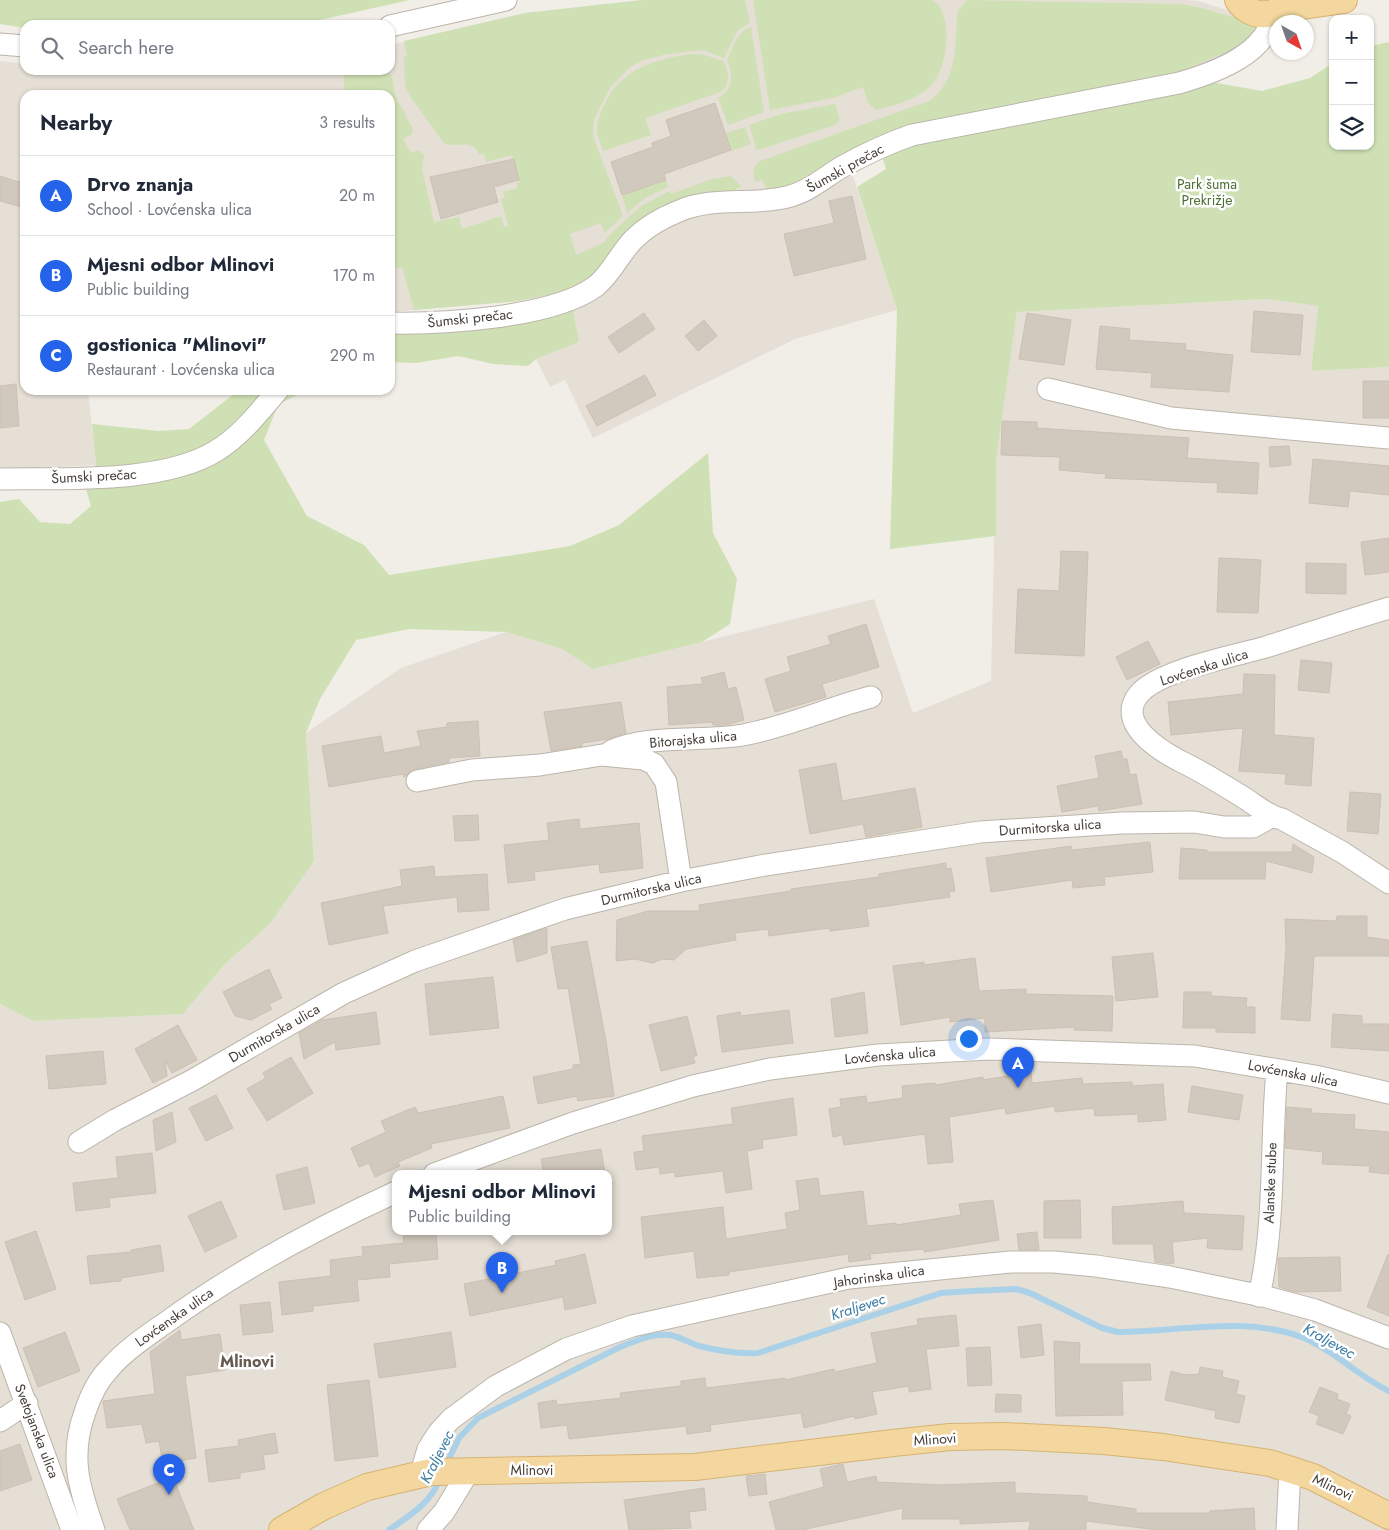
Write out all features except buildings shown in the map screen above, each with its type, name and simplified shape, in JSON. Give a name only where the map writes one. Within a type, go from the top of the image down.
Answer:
[{"type":"main road","points":[[1237,3],[1255,14],[1282,7],[1344,0]]},
{"type":"main road","name":"Mlinovi","points":[[294,1527],[367,1487],[444,1472],[695,1468],[893,1443],[996,1436],[1094,1440],[1245,1458],[1290,1469],[1337,1488],[1389,1516]]},
{"type":"street","points":[[395,25],[506,0]]},
{"type":"street","name":"Šumski prečac","points":[[395,323],[434,324],[514,314],[561,303],[595,286],[604,278],[634,239],[680,210],[699,205],[787,197],[815,187],[838,169],[878,147],[912,135],[1170,85],[1208,75],[1253,48],[1266,35],[1282,7]]},
{"type":"street","points":[[0,44],[20,46]]},
{"type":"street","points":[[1048,389],[1171,418],[1389,438]]},
{"type":"street","name":"Šumski prečac","points":[[0,479],[107,476],[176,468],[218,450],[258,413],[274,395]]},
{"type":"street","name":"Lovćenska ulica","points":[[1389,608],[1248,653],[1195,666],[1150,684],[1140,693],[1135,701],[1134,718],[1146,740],[1271,817],[1282,819],[1312,835],[1389,883]]},
{"type":"street","name":"Bitorajska ulica","points":[[418,781],[466,771],[540,765],[602,755],[618,748],[636,744],[714,739],[767,730],[871,696]]},
{"type":"street","name":"Bitorajska ulica","points":[[602,755],[643,759],[654,764],[661,772],[669,794],[672,836],[681,881]]},
{"type":"street","name":"Durmitorska ulica","points":[[79,1142],[317,1008],[415,961],[565,909],[681,881],[769,865],[980,832],[1114,823],[1194,822],[1253,827],[1271,817]]},
{"type":"street","name":"Lovćenska ulica","points":[[445,1170],[573,1123],[693,1086],[770,1069],[878,1055],[988,1048],[1150,1053],[1230,1060],[1389,1093]]},
{"type":"street","name":"Alanske stube","points":[[1259,1296],[1268,1253],[1272,1140],[1277,1070]]},
{"type":"street","name":"Lovćenska ulica","points":[[94,1530],[78,1481],[76,1451],[85,1412],[107,1370],[135,1345],[227,1280],[312,1233],[392,1194]]},
{"type":"street","name":"Jahorinska ulica","points":[[444,1472],[428,1449],[438,1432],[451,1419],[496,1386],[566,1350],[632,1326],[849,1278],[957,1266],[1054,1262],[1141,1272],[1259,1296],[1315,1310],[1389,1338]]},
{"type":"street","name":"Svetojanska ulica","points":[[0,1333],[72,1530]]},
{"type":"street","points":[[0,1421],[27,1403]]},
{"type":"street","points":[[1287,1530],[1290,1469]]},
{"type":"street","points":[[428,1530],[444,1512],[444,1472]]},
{"type":"shaded area","points":[[642,0],[1184,0],[1198,1],[1265,22],[1234,55],[1178,78],[847,158],[897,310],[795,339],[593,438],[565,380],[550,387],[536,359],[579,342],[568,291],[519,301],[395,312],[395,90],[20,90],[20,395],[89,395],[96,465],[0,470],[0,61],[20,63],[20,75],[395,75],[395,44],[525,13]]},
{"type":"shaded area","points":[[1267,299],[1318,306],[1311,371],[1389,367],[1389,1530],[0,1530],[0,1004],[33,1021],[183,1014],[226,963],[270,924],[314,861],[306,733],[401,668],[506,632],[562,649],[593,669],[874,599],[913,713],[991,681],[996,460],[1017,312]]},
{"type":"green space","points":[[0,0],[410,0],[320,20],[20,20],[20,27],[0,24]]},
{"type":"green space","points":[[642,0],[745,0],[750,23],[738,30],[724,58],[703,50],[663,55],[641,61],[629,68],[610,88],[594,120],[593,136],[623,216],[605,233],[601,223],[570,234],[576,255],[605,242],[606,238],[641,206],[670,191],[671,194],[712,179],[731,176],[742,187],[736,189],[738,197],[695,200],[573,290],[519,301],[414,310],[402,267],[395,268],[395,95],[413,129],[412,134],[403,139],[411,153],[418,150],[424,155],[422,169],[434,222],[459,217],[462,229],[501,216],[504,227],[508,226],[501,199],[505,198],[503,192],[518,188],[516,183],[519,182],[512,155],[486,162],[484,154],[479,155],[473,146],[444,143],[411,98],[405,86],[404,57],[407,56],[404,41],[525,13]]},
{"type":"green space","points":[[753,0],[932,0],[939,6],[944,16],[946,28],[945,55],[941,68],[936,79],[925,91],[904,102],[876,110],[868,103],[863,87],[833,98],[770,110]]},
{"type":"green space","points":[[967,0],[1179,4],[1198,7],[1256,24],[1257,32],[1229,51],[1181,71],[1110,89],[895,130],[810,182],[768,191],[762,180],[755,182],[753,169],[760,161],[929,101],[945,84],[950,74],[955,53],[958,11]]},
{"type":"green space","points":[[751,27],[764,112],[728,125],[718,98],[727,90],[731,81],[731,71],[727,60],[739,36]]},
{"type":"green space","name":"Park šuma Prekrižje","points":[[1389,42],[1389,367],[1311,371],[1318,306],[1267,299],[1017,312],[996,460],[996,536],[890,549],[897,310],[857,187],[886,169],[881,153],[1206,81],[1262,91],[1310,78],[1329,66],[1329,150],[1374,150],[1374,45]]},
{"type":"green space","points":[[702,54],[723,61],[728,79],[722,91],[645,118],[651,135],[603,151],[597,135],[597,124],[609,97],[617,85],[626,76],[638,69],[663,59]]},
{"type":"green space","points":[[343,75],[391,75],[394,90],[345,90]]},
{"type":"green space","points":[[835,104],[840,120],[835,125],[758,150],[753,148],[756,147],[749,125],[781,114]]},
{"type":"green space","points":[[745,127],[751,144],[731,151],[726,133]]},
{"type":"green space","points":[[666,180],[668,187],[647,197],[627,213],[622,195]]},
{"type":"green space","points":[[572,306],[579,342],[536,359],[528,366],[493,364],[458,356],[417,363],[395,362],[395,327]]},
{"type":"green space","points":[[233,395],[297,395],[278,405],[264,440],[307,516],[364,545],[389,575],[570,546],[619,525],[708,453],[713,533],[737,579],[730,624],[702,642],[593,669],[562,649],[506,632],[409,629],[356,640],[320,699],[306,733],[314,861],[270,924],[226,963],[183,1014],[33,1021],[0,1004],[0,502],[19,499],[40,522],[70,524],[91,506],[85,486],[96,465],[92,424],[159,431],[189,429]]},
{"type":"waterway","name":"Kraljevec","points":[[446,1465],[459,1438],[478,1418],[620,1347],[638,1340],[650,1336],[670,1335],[699,1346],[736,1353],[758,1353],[941,1293],[1016,1289],[1030,1293],[1102,1328],[1118,1332],[1212,1326],[1259,1327],[1282,1331],[1315,1343],[1367,1379],[1389,1391]]},
{"type":"waterway","name":"Kraljevec","points":[[389,1530],[425,1502],[436,1488],[440,1479]]},
{"type":"place","name":"Drvo znanja","points":[[1018,1088]]},
{"type":"place","name":"Mjesni odbor Mlinovi","points":[[502,1293]]},
{"type":"place","name":"gostionica \"Mlinovi\"","points":[[169,1495]]},
{"type":"district","name":"Mlinovi","points":[[247,1361]]}]
